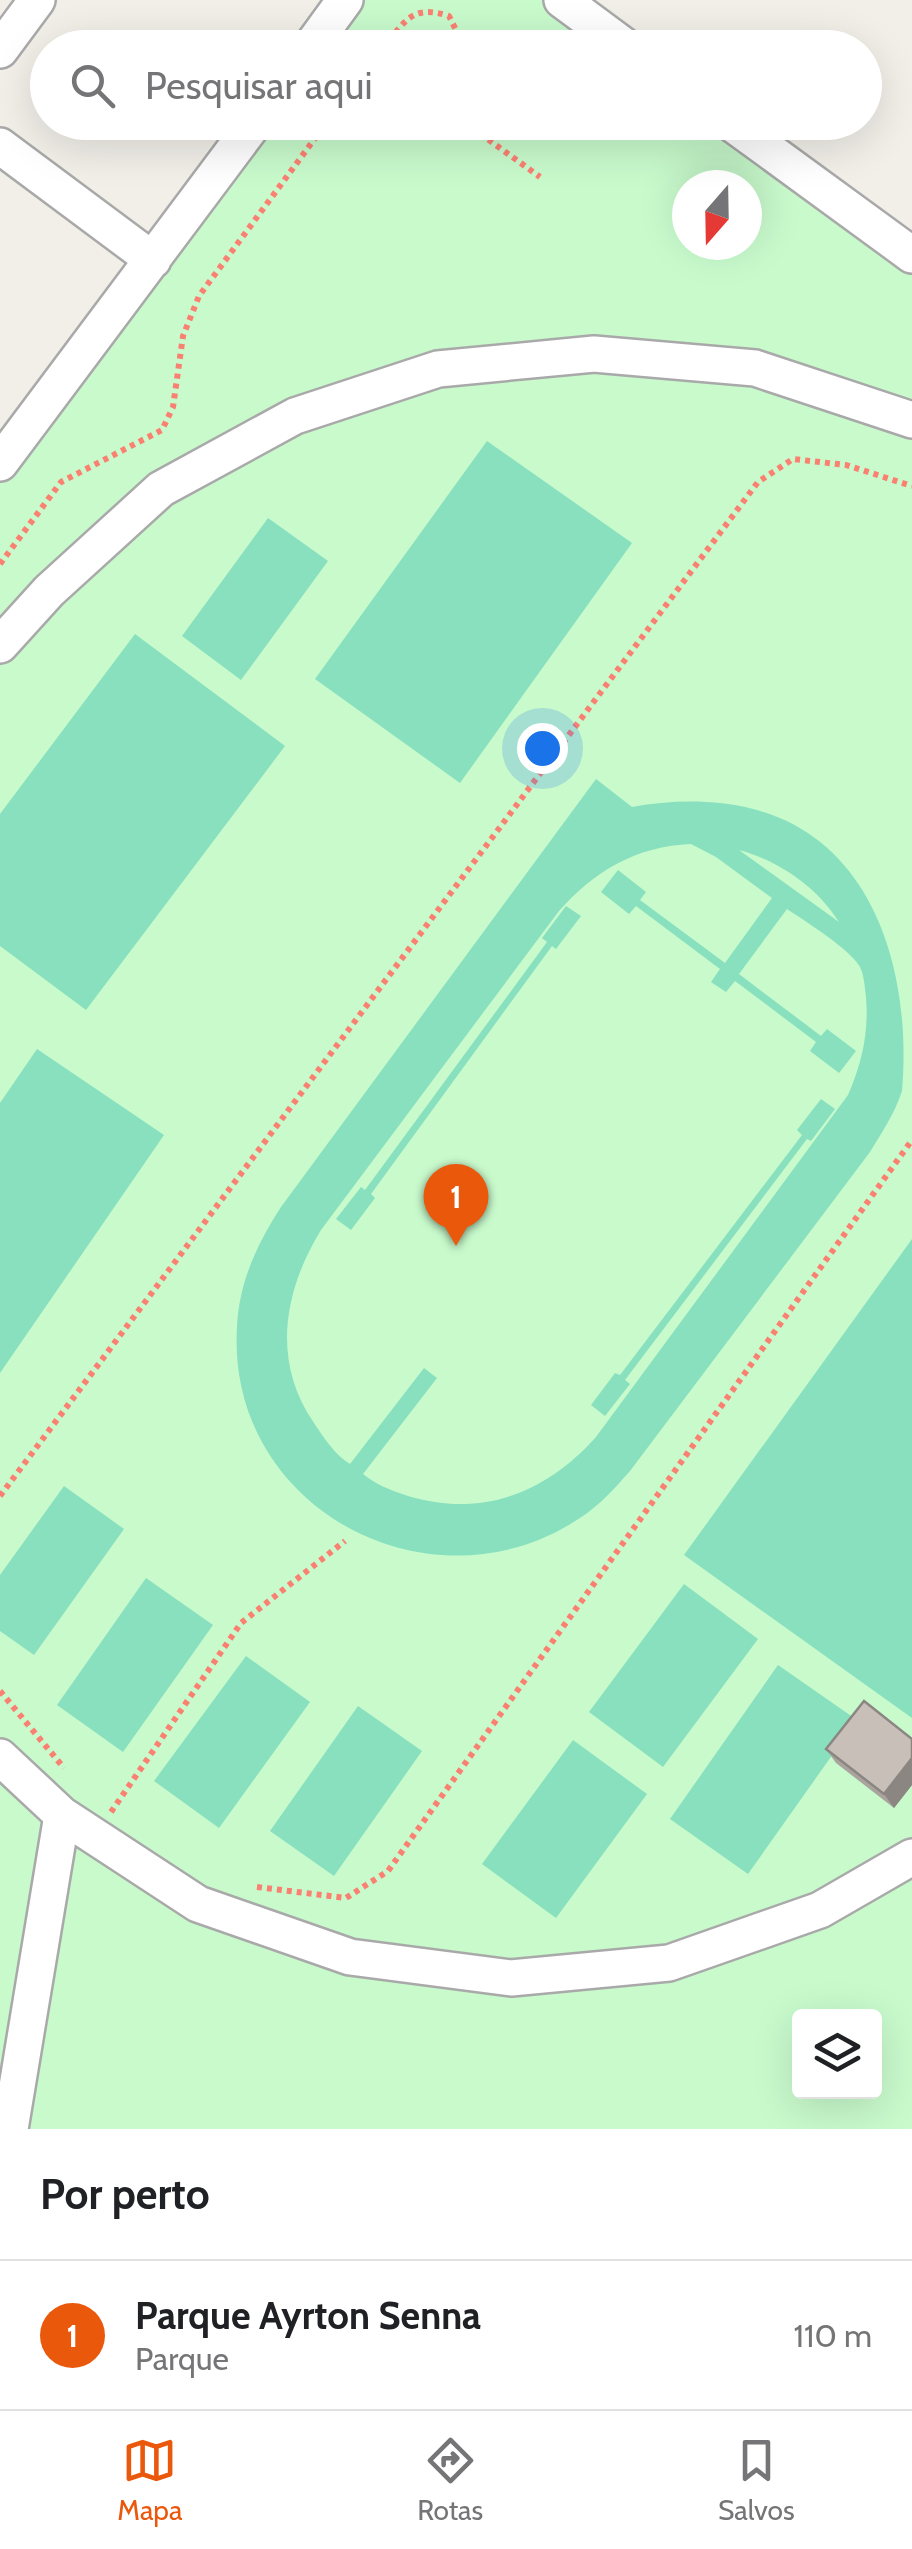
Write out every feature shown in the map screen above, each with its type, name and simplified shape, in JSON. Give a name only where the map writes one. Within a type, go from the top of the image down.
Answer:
[{"type":"street","points":[[0,50],[37,0]]},
{"type":"street","points":[[323,30],[345,0]]},
{"type":"street","points":[[562,0],[603,30]]},
{"type":"street","points":[[0,462],[241,140]]},
{"type":"street","points":[[755,140],[912,255]]},
{"type":"street","points":[[0,146],[154,260]]},
{"type":"street","points":[[0,645],[49,591],[161,489],[295,416],[438,369],[594,354],[755,368],[912,420]]},
{"type":"street","points":[[0,1757],[62,1815],[198,1904],[350,1957],[512,1978],[669,1962],[820,1910],[912,1857]]},
{"type":"street","points":[[10,2129],[62,1815]]},
{"type":"path","points":[[399,30],[412,15],[431,10],[450,16],[456,30]]},
{"type":"path","points":[[0,564],[61,482],[162,430],[173,406],[183,336],[199,296],[314,140]]},
{"type":"path","points":[[489,140],[540,177]]},
{"type":"path","points":[[0,1496],[758,482],[793,459],[846,464],[912,486]]},
{"type":"path","points":[[242,1885],[346,1898],[388,1872],[912,1140]]},
{"type":"path","points":[[108,1816],[241,1622],[345,1541]]},
{"type":"path","points":[[0,1691],[69,1773]]},
{"type":"green space","points":[[361,0],[547,0],[588,30],[339,30]]},
{"type":"green space","points":[[257,140],[738,140],[912,266],[912,2129],[0,2129],[0,476]]},
{"type":"green space","points":[[487,441],[632,543],[460,783],[315,679]]},
{"type":"green space","points":[[268,518],[328,561],[241,680],[182,636]]},
{"type":"green space","points":[[135,634],[285,746],[86,1010],[0,946],[0,814]]},
{"type":"green space","points":[[596,779],[632,807],[677,802],[723,803],[753,809],[795,825],[829,850],[856,881],[877,918],[900,1002],[902,1091],[892,1115],[870,1152],[630,1471],[580,1518],[522,1546],[462,1556],[404,1549],[349,1528],[302,1494],[265,1448],[243,1392],[237,1327],[241,1294],[251,1264],[281,1207]],"holes":[[[691,844],[716,857],[772,898],[725,963],[640,900],[646,892],[618,870],[601,892],[629,914],[636,906],[720,969],[711,982],[726,992],[735,981],[816,1042],[810,1051],[839,1073],[856,1051],[827,1029],[821,1036],[739,974],[787,909],[837,944],[860,967],[866,997],[863,1047],[848,1095],[596,1437],[576,1457],[533,1487],[485,1502],[433,1502],[383,1486],[363,1474],[437,1378],[424,1368],[350,1464],[339,1456],[300,1399],[288,1351],[291,1301],[308,1253],[321,1230],[559,911],[587,884],[618,863],[653,850]],[[739,850],[796,877],[839,922]]]},
{"type":"green space","points":[[566,906],[581,916],[556,949],[552,946],[371,1194],[375,1198],[351,1230],[336,1219],[361,1187],[365,1190],[547,942],[542,938]]},
{"type":"green space","points":[[37,1049],[164,1135],[0,1373],[0,1103]]},
{"type":"green space","points":[[821,1099],[835,1109],[811,1141],[807,1139],[625,1380],[630,1384],[605,1416],[591,1405],[615,1373],[620,1375],[802,1135],[797,1130]]},
{"type":"green space","points":[[912,1239],[912,1718],[684,1555]]},
{"type":"green space","points":[[64,1486],[124,1529],[34,1655],[0,1631],[0,1575]]},
{"type":"green space","points":[[146,1578],[213,1625],[123,1752],[57,1705]]},
{"type":"green space","points":[[684,1584],[758,1639],[663,1767],[589,1712]]},
{"type":"green space","points":[[246,1656],[310,1702],[219,1828],[154,1781]]},
{"type":"green space","points":[[778,1665],[857,1720],[748,1874],[670,1819]]},
{"type":"green space","points":[[358,1706],[422,1751],[334,1876],[270,1831]]},
{"type":"green space","points":[[573,1740],[647,1794],[556,1918],[482,1864]]},
{"type":"building","points":[[864,1701],[912,1739],[912,1758],[884,1794],[826,1749]]},
{"type":"place","name":"Parque Ayrton Senna","points":[[456,1246]]}]
